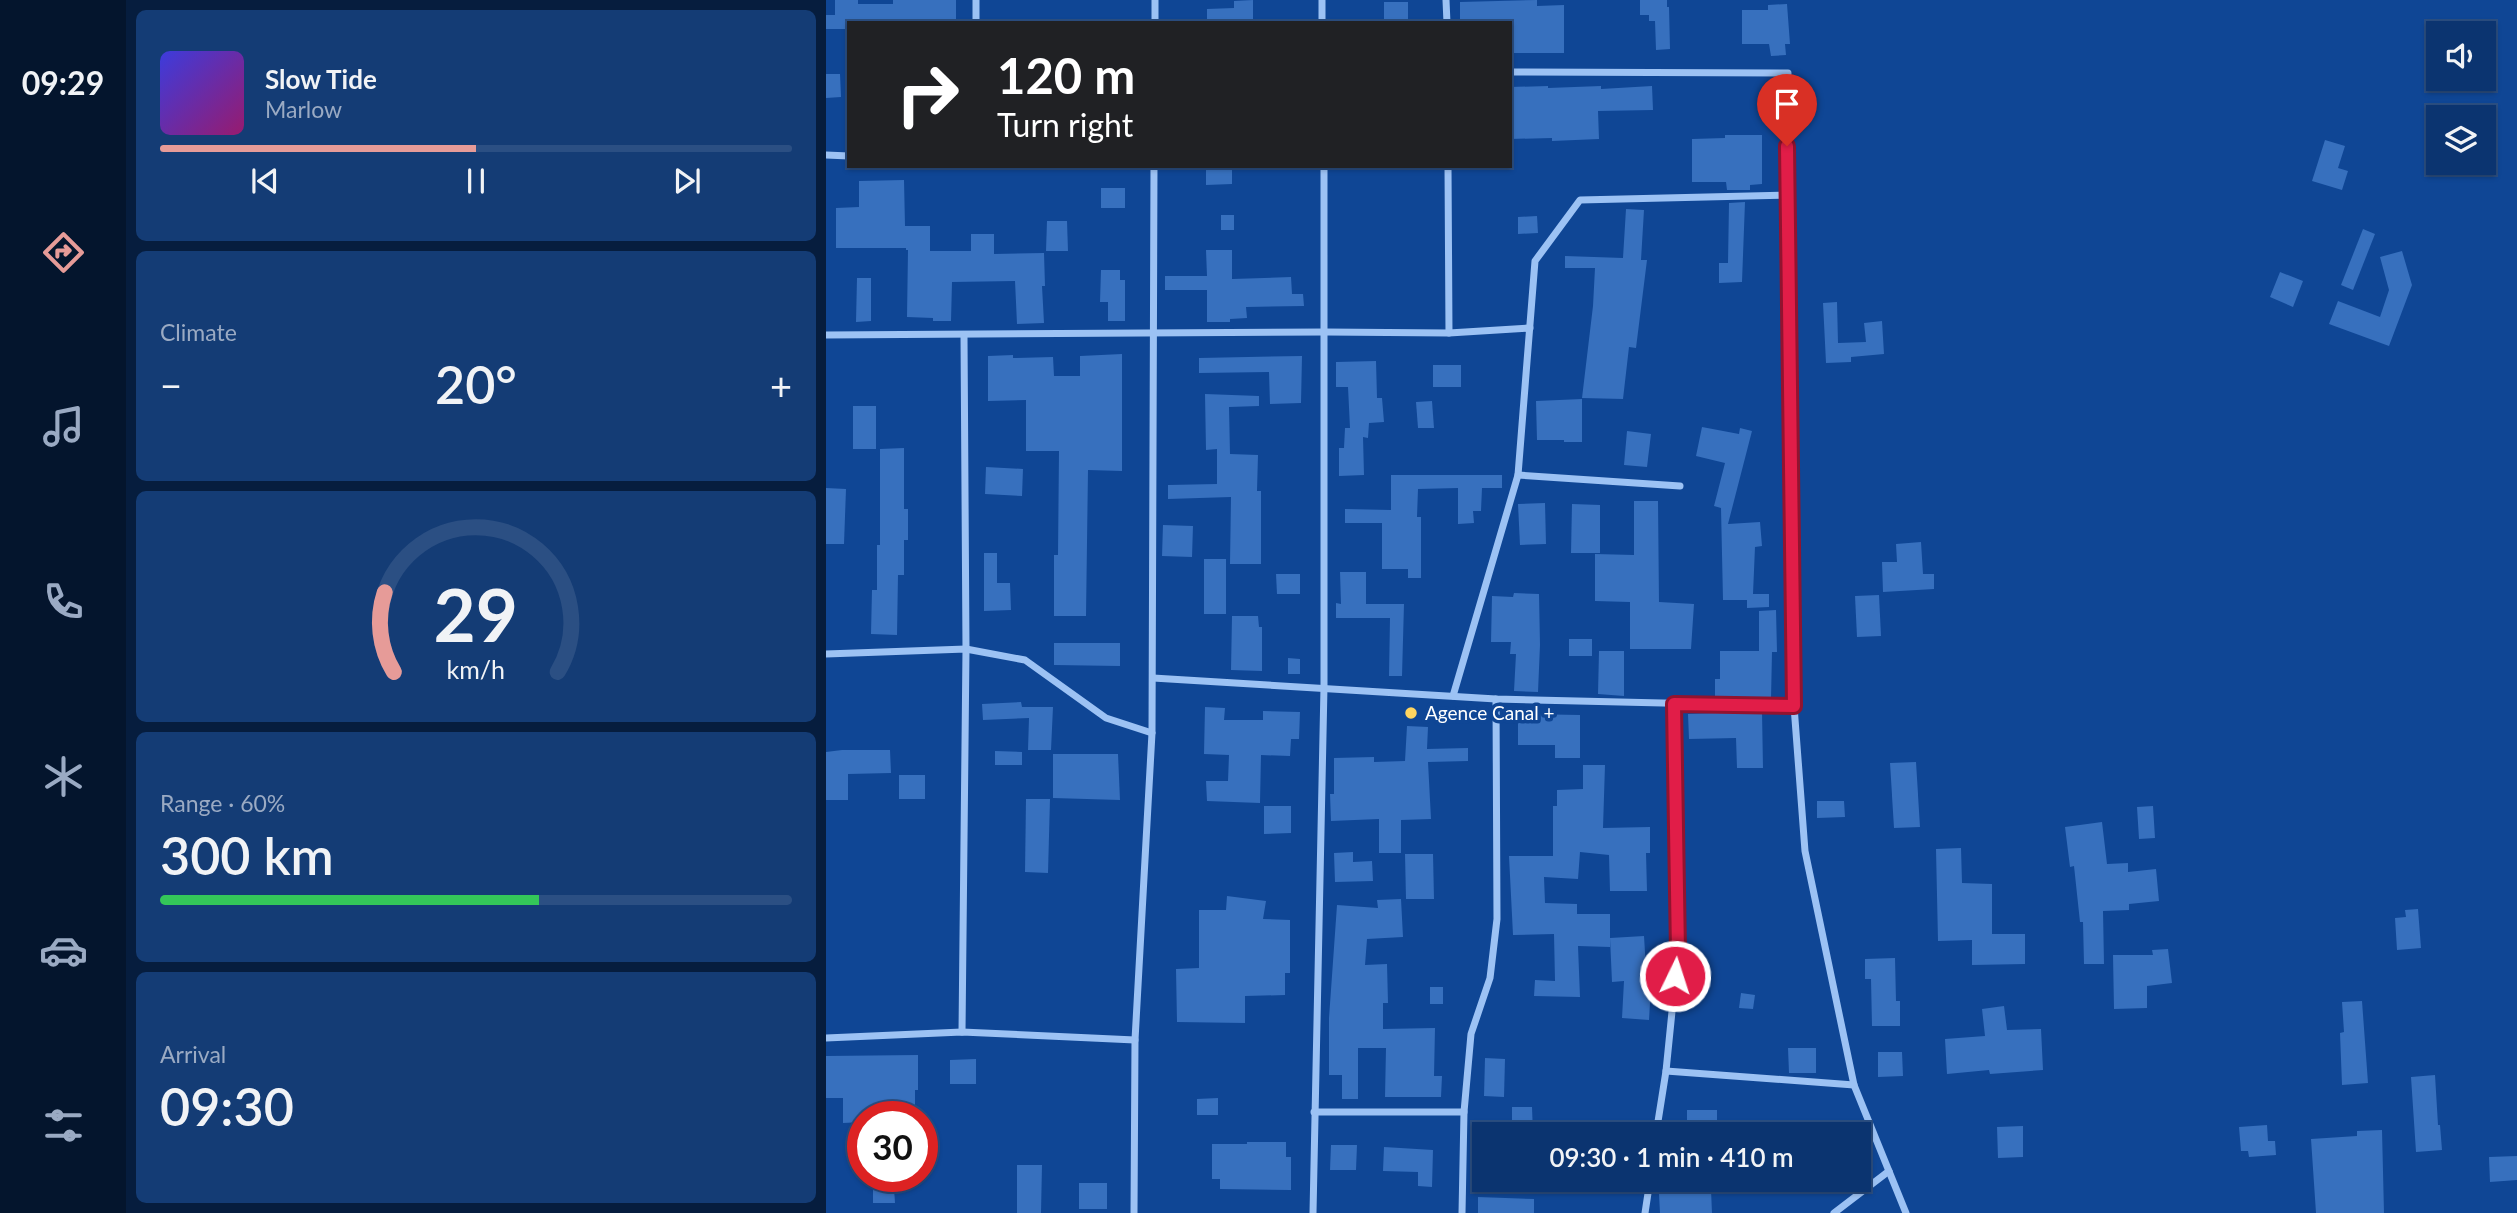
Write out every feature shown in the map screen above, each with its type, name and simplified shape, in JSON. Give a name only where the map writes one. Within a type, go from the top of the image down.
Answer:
[{"type":"street","points":[[976,0],[976,21]]},
{"type":"street","points":[[1155,0],[1155,21]]},
{"type":"street","points":[[1322,0],[1322,21]]},
{"type":"street","points":[[1446,0],[1447,21]]},
{"type":"street","points":[[1512,72],[1788,73],[1786,195],[1794,706],[1805,851],[1854,1085],[1906,1213]]},
{"type":"street","points":[[826,155],[847,156]]},
{"type":"street","points":[[1134,1213],[1135,1040],[1152,733],[1154,168]]},
{"type":"street","points":[[1313,1213],[1324,687],[1324,168]]},
{"type":"street","points":[[1448,168],[1449,333]]},
{"type":"street","points":[[1453,696],[1518,475],[1535,261],[1580,200],[1786,195]]},
{"type":"street","points":[[826,335],[1449,333],[1530,328]]},
{"type":"street","points":[[962,1032],[966,649],[964,335]]},
{"type":"street","points":[[1518,475],[1680,486]]},
{"type":"street","points":[[826,653],[966,649],[1026,660],[1106,718],[1152,733]]},
{"type":"street","points":[[1153,678],[1496,699],[1794,706]]},
{"type":"street","points":[[1462,1213],[1464,1112],[1471,1034],[1490,978],[1497,919],[1496,699]]},
{"type":"street","points":[[1658,1122],[1678,952],[1674,704]]},
{"type":"street","points":[[826,1038],[962,1032],[1135,1040]]},
{"type":"street","points":[[1666,1071],[1854,1085]]},
{"type":"street","points":[[1314,1112],[1464,1112]]},
{"type":"street","points":[[1834,1213],[1889,1171]]},
{"type":"street","points":[[1645,1213],[1648,1192]]},
{"type":"building","points":[[835,0],[858,0],[858,4],[893,4],[893,0],[956,0],[956,20],[847,21],[847,29],[826,29],[826,15],[835,15]]},
{"type":"building","points":[[1253,0],[1253,21],[1207,21],[1207,9],[1234,8],[1234,1]]},
{"type":"building","points":[[1537,0],[1537,6],[1564,5],[1564,53],[1512,53],[1512,21],[1460,21],[1460,2]]},
{"type":"building","points":[[1640,0],[1667,0],[1670,49],[1656,50],[1655,21],[1649,21],[1649,15],[1640,15]]},
{"type":"building","points":[[1384,2],[1408,2],[1408,21],[1384,21]]},
{"type":"building","points":[[1787,4],[1790,44],[1785,44],[1786,55],[1771,56],[1769,44],[1742,44],[1742,10],[1768,10],[1768,5]]},
{"type":"building","points":[[826,74],[840,74],[841,97],[826,98]]},
{"type":"building","points":[[1601,86],[1601,89],[1652,86],[1653,110],[1598,111],[1599,139],[1512,139],[1512,87]]},
{"type":"building","points":[[1725,135],[1762,135],[1762,184],[1750,185],[1750,190],[1727,190],[1726,182],[1692,182],[1692,139],[1725,138]]},
{"type":"building","points":[[2325,140],[2345,146],[2338,168],[2348,171],[2342,190],[2312,181]]},
{"type":"building","points":[[1206,168],[1232,168],[1232,184],[1206,185]]},
{"type":"building","points":[[904,180],[905,226],[930,226],[930,251],[971,251],[971,234],[994,234],[994,254],[1044,253],[1044,323],[1017,324],[1015,281],[952,282],[951,321],[907,317],[906,248],[836,248],[836,208],[859,207],[859,181]]},
{"type":"building","points":[[1101,188],[1125,188],[1125,208],[1101,208]]},
{"type":"building","points":[[1745,202],[1742,282],[1719,283],[1719,263],[1728,263],[1729,203]]},
{"type":"building","points":[[1626,209],[1644,210],[1641,260],[1647,260],[1636,348],[1629,347],[1623,399],[1582,398],[1595,268],[1565,268],[1565,256],[1623,258]]},
{"type":"building","points":[[1221,215],[1234,215],[1234,230],[1221,230]]},
{"type":"building","points":[[1537,216],[1538,233],[1518,234],[1518,217]]},
{"type":"building","points":[[1047,221],[1067,221],[1068,251],[1046,251]]},
{"type":"building","points":[[2363,229],[2375,234],[2353,290],[2341,285]]},
{"type":"building","points":[[1206,250],[1232,250],[1232,279],[1291,277],[1292,294],[1303,294],[1304,306],[1246,307],[1247,318],[1230,319],[1230,322],[1207,322],[1207,290],[1165,290],[1165,276],[1207,276]]},
{"type":"building","points":[[2402,251],[2412,285],[2389,346],[2329,324],[2338,301],[2380,317],[2389,290],[2380,257]]},
{"type":"building","points":[[1101,270],[1120,270],[1120,280],[1125,280],[1125,321],[1108,321],[1108,302],[1100,302]]},
{"type":"building","points":[[2280,272],[2303,281],[2293,307],[2270,297]]},
{"type":"building","points":[[857,278],[871,278],[871,321],[856,322]]},
{"type":"building","points":[[1837,302],[1838,343],[1866,342],[1864,323],[1882,321],[1884,354],[1851,357],[1851,362],[1826,363],[1823,303]]},
{"type":"building","points":[[1122,354],[1122,471],[1088,470],[1086,616],[1054,616],[1054,555],[1058,555],[1059,451],[1026,451],[1026,400],[988,401],[988,356],[1053,357],[1054,376],[1080,376],[1080,356]]},
{"type":"building","points":[[1302,356],[1301,403],[1270,404],[1269,372],[1199,373],[1199,358]]},
{"type":"building","points":[[1376,361],[1377,398],[1382,398],[1384,422],[1369,423],[1368,438],[1363,437],[1364,475],[1339,476],[1339,448],[1344,448],[1345,428],[1350,428],[1348,387],[1336,387],[1336,362]]},
{"type":"building","points":[[1433,365],[1461,365],[1461,387],[1433,387]]},
{"type":"building","points":[[1205,394],[1259,396],[1259,406],[1229,407],[1230,454],[1258,455],[1261,564],[1230,564],[1231,497],[1168,499],[1168,485],[1217,484],[1217,449],[1206,450]]},
{"type":"building","points":[[1582,399],[1582,442],[1537,440],[1536,401]]},
{"type":"building","points":[[1432,401],[1434,428],[1418,428],[1416,402]]},
{"type":"building","points":[[853,406],[876,406],[876,449],[853,449]]},
{"type":"building","points":[[1702,427],[1739,434],[1740,428],[1752,431],[1728,524],[1760,522],[1762,546],[1755,547],[1753,594],[1769,594],[1769,607],[1747,608],[1747,600],[1723,600],[1721,508],[1714,506],[1725,463],[1696,456]]},
{"type":"building","points":[[1627,431],[1651,434],[1647,467],[1624,465]]},
{"type":"building","points":[[904,448],[904,509],[908,509],[908,540],[904,540],[904,575],[898,575],[897,635],[871,634],[872,590],[877,590],[877,545],[880,545],[880,449]]},
{"type":"building","points":[[986,467],[1023,469],[1022,496],[985,494]]},
{"type":"building","points":[[1391,475],[1502,475],[1502,488],[1482,488],[1481,511],[1473,511],[1474,523],[1458,524],[1458,488],[1418,489],[1421,578],[1408,578],[1408,569],[1382,569],[1382,523],[1345,523],[1345,509],[1391,510]]},
{"type":"building","points":[[826,488],[846,489],[844,544],[826,544]]},
{"type":"building","points":[[1634,501],[1658,501],[1659,602],[1694,604],[1691,649],[1630,649],[1630,602],[1595,601],[1595,554],[1634,555]]},
{"type":"building","points":[[1545,503],[1546,544],[1520,545],[1518,504]]},
{"type":"building","points":[[1572,504],[1600,505],[1600,553],[1571,553]]},
{"type":"building","points":[[1163,525],[1193,526],[1192,557],[1162,556]]},
{"type":"building","points":[[1921,542],[1923,574],[1934,574],[1934,589],[1883,592],[1882,562],[1897,562],[1896,544]]},
{"type":"building","points":[[984,553],[997,553],[997,583],[1010,583],[1011,610],[984,611]]},
{"type":"building","points":[[1204,559],[1226,559],[1226,614],[1204,614]]},
{"type":"building","points":[[1340,572],[1366,572],[1366,604],[1404,604],[1402,676],[1389,676],[1390,618],[1336,618],[1336,603],[1341,604]]},
{"type":"building","points":[[1276,574],[1300,574],[1300,594],[1277,594]]},
{"type":"building","points":[[1514,593],[1539,594],[1538,692],[1514,691],[1516,654],[1510,654],[1511,642],[1491,642],[1492,596],[1513,597]]},
{"type":"building","points":[[1879,595],[1881,636],[1857,637],[1855,596]]},
{"type":"building","points":[[1776,610],[1777,652],[1772,652],[1771,699],[1715,698],[1715,679],[1720,679],[1720,651],[1759,651],[1759,611]]},
{"type":"building","points":[[1232,616],[1258,616],[1259,627],[1262,627],[1262,671],[1231,670]]},
{"type":"building","points":[[1569,639],[1592,639],[1592,656],[1569,656]]},
{"type":"building","points":[[1054,643],[1120,643],[1120,666],[1054,665]]},
{"type":"building","points":[[1599,651],[1624,651],[1624,696],[1598,694]]},
{"type":"building","points":[[1288,658],[1300,659],[1300,674],[1288,674]]},
{"type":"building","points":[[1021,702],[1022,707],[1053,707],[1051,750],[1028,750],[1029,718],[983,720],[982,704]]},
{"type":"building","points":[[1205,707],[1225,708],[1224,720],[1263,720],[1263,711],[1300,712],[1299,739],[1291,739],[1290,756],[1261,755],[1260,803],[1207,801],[1206,781],[1228,781],[1229,755],[1204,754]]},
{"type":"building","points":[[1715,710],[1762,711],[1763,768],[1737,768],[1736,738],[1689,739],[1688,714],[1715,713]]},
{"type":"building","points":[[1518,714],[1580,715],[1580,758],[1555,758],[1555,745],[1518,745]]},
{"type":"building","points":[[1407,726],[1428,727],[1427,749],[1468,748],[1468,761],[1428,762],[1431,819],[1401,820],[1401,853],[1379,853],[1379,819],[1331,821],[1330,794],[1334,794],[1334,758],[1374,757],[1374,762],[1405,761]]},
{"type":"building","points":[[890,750],[891,773],[848,774],[848,800],[826,800],[826,752]]},
{"type":"building","points":[[995,751],[1022,752],[1022,765],[995,765]]},
{"type":"building","points":[[1053,754],[1118,754],[1120,800],[1053,798]]},
{"type":"building","points":[[1916,762],[1920,827],[1894,828],[1890,763]]},
{"type":"building","points":[[1583,765],[1605,765],[1603,828],[1650,827],[1650,853],[1646,853],[1647,891],[1610,891],[1609,855],[1580,852],[1578,879],[1544,877],[1545,903],[1577,904],[1577,914],[1610,914],[1610,947],[1578,946],[1580,997],[1534,996],[1535,980],[1555,981],[1554,934],[1513,935],[1509,856],[1553,856],[1553,806],[1557,806],[1557,790],[1583,789]]},
{"type":"building","points":[[899,775],[925,775],[925,799],[899,799]]},
{"type":"building","points":[[1026,799],[1050,799],[1048,873],[1025,872]]},
{"type":"building","points":[[1817,801],[1844,801],[1845,817],[1817,818]]},
{"type":"building","points":[[1264,806],[1291,806],[1291,833],[1264,834]]},
{"type":"building","points":[[2153,806],[2155,838],[2139,839],[2137,807]]},
{"type":"building","points":[[2102,822],[2107,864],[2128,863],[2128,872],[2156,869],[2159,901],[2129,904],[2129,910],[2103,911],[2104,964],[2084,964],[2083,922],[2080,922],[2074,866],[2070,867],[2065,827]]},
{"type":"building","points":[[1961,848],[1962,883],[1992,884],[1992,934],[2025,934],[2025,964],[1972,965],[1972,940],[1938,941],[1936,849]]},
{"type":"building","points":[[1353,852],[1353,862],[1372,861],[1373,881],[1335,882],[1334,853]]},
{"type":"building","points":[[1405,854],[1433,854],[1434,899],[1406,899]]},
{"type":"building","points":[[1227,896],[1266,901],[1263,919],[1290,920],[1290,973],[1285,973],[1285,995],[1245,996],[1245,1023],[1177,1022],[1176,969],[1199,968],[1199,910],[1226,910]]},
{"type":"building","points":[[1401,899],[1403,937],[1367,939],[1365,965],[1387,964],[1388,1003],[1383,1003],[1383,1029],[1435,1028],[1434,1076],[1442,1076],[1441,1097],[1385,1097],[1386,1048],[1358,1048],[1358,1099],[1342,1099],[1342,1075],[1329,1075],[1329,1018],[1337,905],[1378,908],[1377,900]]},
{"type":"building","points":[[2418,909],[2421,948],[2397,950],[2395,918],[2406,917],[2405,910]]},
{"type":"building","points":[[1644,936],[1647,985],[1651,986],[1649,1020],[1622,1018],[1624,981],[1612,982],[1610,938]]},
{"type":"building","points":[[2168,949],[2172,983],[2147,986],[2147,1008],[2114,1009],[2113,955],[2153,955],[2152,950]]},
{"type":"building","points":[[1895,958],[1896,1001],[1900,1001],[1900,1026],[1872,1026],[1871,979],[1865,979],[1865,959]]},
{"type":"building","points":[[1430,987],[1443,987],[1443,1004],[1430,1004]]},
{"type":"building","points":[[1741,993],[1755,995],[1753,1009],[1739,1008]]},
{"type":"building","points":[[2362,1001],[2368,1083],[2342,1085],[2342,1002]]},
{"type":"building","points":[[2004,1006],[2007,1030],[2041,1029],[2043,1070],[1990,1074],[1989,1070],[1947,1074],[1945,1039],[1985,1036],[1982,1009]]},
{"type":"building","points":[[1788,1048],[1816,1048],[1816,1073],[1789,1073]]},
{"type":"building","points":[[1878,1052],[1902,1052],[1903,1076],[1878,1077]]},
{"type":"building","points":[[918,1055],[918,1090],[915,1090],[915,1101],[847,1101],[847,1123],[843,1123],[843,1098],[826,1098],[826,1056]]},
{"type":"building","points":[[1485,1058],[1505,1059],[1504,1097],[1484,1096]]},
{"type":"building","points":[[976,1059],[976,1084],[950,1084],[950,1060]]},
{"type":"building","points":[[2435,1075],[2442,1150],[2416,1152],[2411,1077]]},
{"type":"building","points":[[1218,1098],[1218,1115],[1197,1115],[1197,1099]]},
{"type":"building","points":[[1512,1107],[1532,1107],[1533,1122],[1512,1122]]},
{"type":"building","points":[[1687,1110],[1717,1110],[1717,1122],[1687,1122]]},
{"type":"building","points":[[2267,1125],[2268,1141],[2275,1141],[2276,1155],[2249,1157],[2248,1151],[2241,1151],[2239,1127]]},
{"type":"building","points":[[2023,1126],[2023,1157],[1998,1158],[1997,1127]]},
{"type":"building","points":[[2382,1130],[2384,1213],[2316,1213],[2311,1139],[2357,1136],[2357,1131]]},
{"type":"building","points":[[1286,1142],[1286,1157],[1291,1157],[1291,1190],[1220,1189],[1220,1179],[1212,1179],[1212,1144]]},
{"type":"building","points":[[1331,1145],[1357,1145],[1356,1170],[1330,1170]]},
{"type":"building","points":[[1384,1147],[1433,1150],[1432,1187],[1418,1186],[1418,1172],[1383,1171]]},
{"type":"building","points":[[2517,1156],[2517,1180],[2490,1182],[2489,1157]]},
{"type":"building","points":[[1017,1165],[1042,1165],[1041,1213],[1017,1213]]},
{"type":"building","points":[[1079,1183],[1107,1183],[1107,1209],[1079,1209]]},
{"type":"building","points":[[873,1192],[894,1192],[895,1203],[873,1203]]},
{"type":"building","points":[[1711,1192],[1712,1213],[1660,1213],[1659,1194],[1655,1194]]},
{"type":"building","points":[[1478,1197],[1534,1199],[1534,1213],[1478,1213]]},
{"type":"place","name":"Agence Canal +","points":[[1411,713]]},
{"type":"route","points":[[1675,976],[1678,952],[1674,704],[1794,706],[1787,146]]}]
